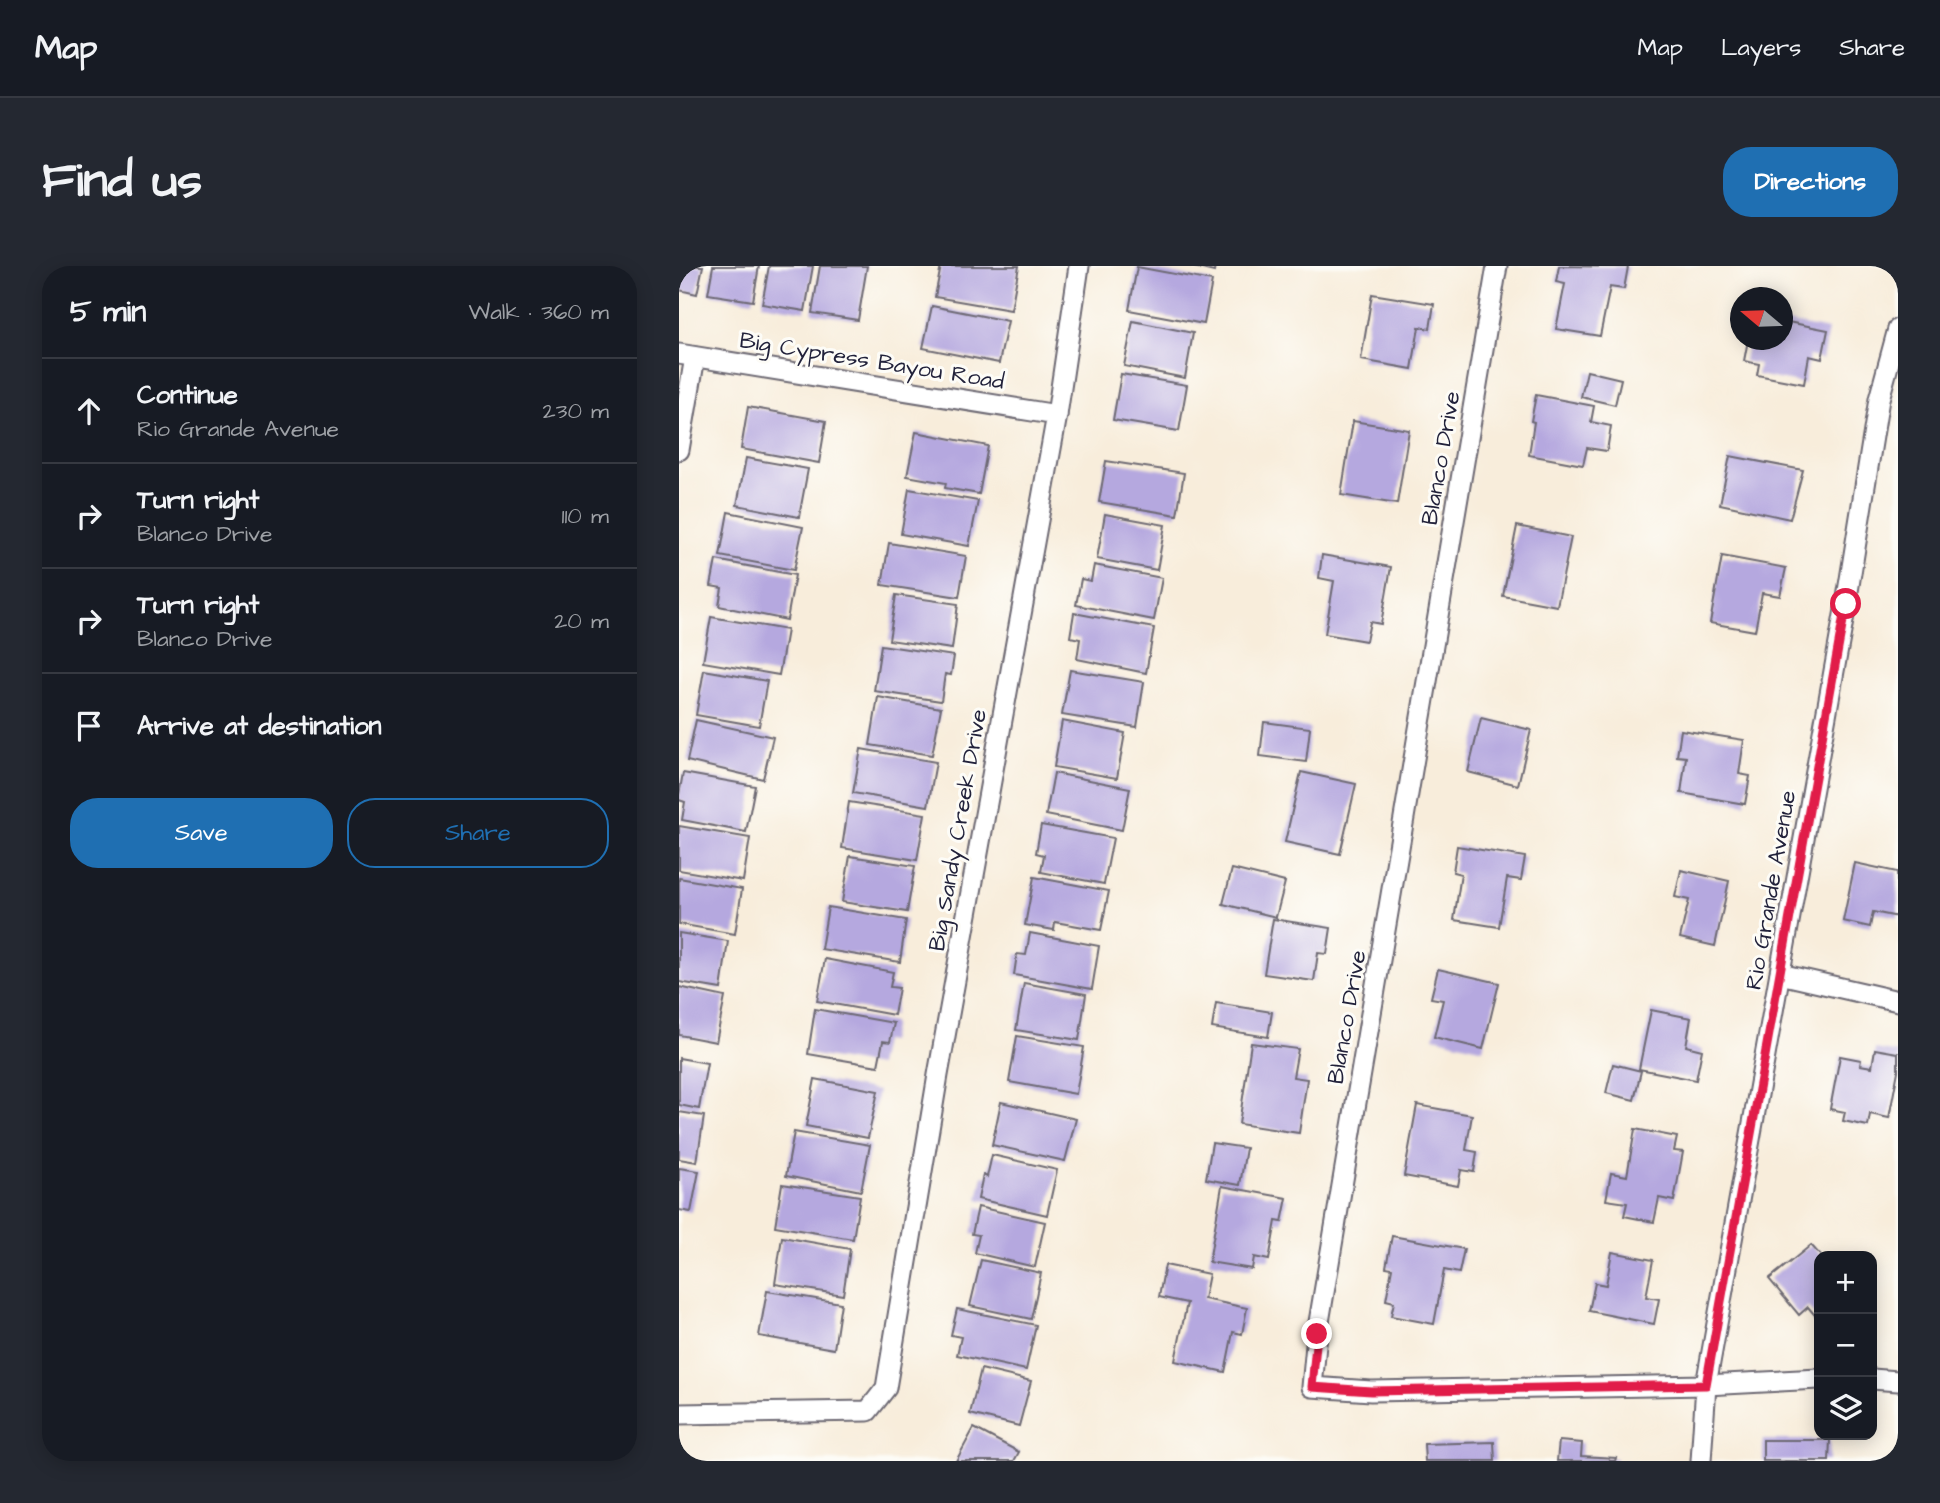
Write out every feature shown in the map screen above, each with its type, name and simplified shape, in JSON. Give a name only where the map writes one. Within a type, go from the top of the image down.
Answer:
[{"type":"street","name":"Big Sandy Creek Drive","points":[[679,1415],[868,1411],[886,1388],[938,1075],[1057,415],[1079,266]]},
{"type":"street","name":"Blanco Drive","points":[[1497,266],[1317,1334],[1312,1387],[1371,1391],[1706,1385]]},
{"type":"street","name":"Rio Grande Avenue","points":[[1701,1461],[1706,1385],[1846,604],[1879,399],[1898,329]]},
{"type":"street","name":"Big Cypress Bayou Road","points":[[687,355],[1057,415]]},
{"type":"street","points":[[679,450],[687,355]]},
{"type":"street","points":[[1780,974],[1898,1001]]},
{"type":"street","points":[[1706,1385],[1814,1379]]},
{"type":"street","points":[[1877,1379],[1898,1381]]},
{"type":"building","points":[[679,266],[703,266],[697,294],[679,290]]},
{"type":"building","points":[[713,266],[759,266],[753,301],[708,294]]},
{"type":"building","points":[[769,266],[813,266],[805,311],[762,304]]},
{"type":"building","points":[[820,266],[867,266],[858,320],[812,313]]},
{"type":"building","points":[[941,266],[1019,266],[1011,310],[935,297]]},
{"type":"building","points":[[1190,266],[1215,266],[1214,272]]},
{"type":"building","points":[[1559,266],[1628,267],[1624,289],[1610,287],[1600,336],[1556,329],[1565,284],[1556,282]]},
{"type":"building","points":[[1137,267],[1212,281],[1204,324],[1129,310]]},
{"type":"building","points":[[1372,294],[1434,304],[1430,329],[1419,327],[1412,369],[1361,360]]},
{"type":"building","points":[[932,306],[1008,321],[999,363],[923,348]]},
{"type":"building","points":[[1133,321],[1193,333],[1185,378],[1124,366]]},
{"type":"building","points":[[1793,323],[1828,330],[1822,359],[1809,356],[1804,384],[1757,375],[1759,364],[1744,361],[1746,350],[1793,350]]},
{"type":"building","points":[[1587,371],[1621,379],[1615,405],[1581,397]]},
{"type":"building","points":[[1121,374],[1187,385],[1179,431],[1113,420]]},
{"type":"building","points":[[1536,395],[1594,406],[1591,422],[1611,426],[1607,451],[1587,448],[1583,465],[1529,455]]},
{"type":"building","points":[[748,407],[826,421],[819,463],[741,449]]},
{"type":"building","points":[[1353,421],[1409,430],[1397,504],[1341,495]]},
{"type":"building","points":[[916,432],[988,446],[979,494],[945,488],[946,483],[907,476]]},
{"type":"building","points":[[1730,456],[1803,470],[1790,519],[1720,504]]},
{"type":"building","points":[[746,458],[808,469],[799,517],[737,505]]},
{"type":"building","points":[[1106,461],[1184,473],[1177,515],[1099,502]]},
{"type":"building","points":[[909,489],[978,501],[969,546],[901,534]]},
{"type":"building","points":[[728,512],[803,527],[794,570],[720,556]]},
{"type":"building","points":[[1105,514],[1165,525],[1157,570],[1097,559]]},
{"type":"building","points":[[1517,526],[1571,537],[1557,606],[1503,596]]},
{"type":"building","points":[[889,543],[966,556],[959,597],[882,585]]},
{"type":"building","points":[[1322,555],[1391,567],[1381,624],[1370,622],[1366,641],[1325,634],[1334,581],[1319,578]]},
{"type":"building","points":[[1722,556],[1786,568],[1780,596],[1762,593],[1755,631],[1710,623]]},
{"type":"building","points":[[716,560],[795,575],[787,620],[719,606],[722,588],[711,586]]},
{"type":"building","points":[[1094,565],[1162,578],[1154,620],[1076,605],[1081,579],[1091,581]]},
{"type":"building","points":[[896,595],[958,604],[952,649],[889,640]]},
{"type":"building","points":[[1074,613],[1154,628],[1146,673],[1077,659],[1080,639],[1070,637]]},
{"type":"building","points":[[711,617],[787,630],[779,675],[703,662]]},
{"type":"building","points":[[881,645],[954,656],[951,675],[945,674],[941,701],[874,691]]},
{"type":"building","points":[[704,670],[767,681],[759,726],[696,715]]},
{"type":"building","points":[[1070,670],[1144,682],[1137,727],[1062,715]]},
{"type":"building","points":[[878,697],[941,708],[932,755],[870,745]]},
{"type":"building","points":[[1481,718],[1531,730],[1518,785],[1468,772]]},
{"type":"building","points":[[696,720],[773,737],[763,779],[687,761]]},
{"type":"building","points":[[1062,721],[1125,733],[1117,778],[1054,767]]},
{"type":"building","points":[[1264,722],[1310,728],[1306,762],[1260,756]]},
{"type":"building","points":[[1681,730],[1744,740],[1739,774],[1750,776],[1745,804],[1681,793],[1686,757],[1677,756]]},
{"type":"building","points":[[861,749],[936,762],[928,806],[853,793]]},
{"type":"building","points":[[1301,772],[1356,784],[1340,854],[1285,842]]},
{"type":"building","points":[[683,773],[755,786],[746,832],[682,820],[685,802],[679,800],[679,795]]},
{"type":"building","points":[[1054,773],[1130,788],[1122,830],[1046,815]]},
{"type":"building","points":[[849,802],[925,814],[917,860],[842,848]]},
{"type":"building","points":[[1041,825],[1113,838],[1104,884],[1041,872],[1044,855],[1036,853]]},
{"type":"building","points":[[679,826],[750,838],[743,881],[679,870]]},
{"type":"building","points":[[1457,846],[1525,857],[1521,880],[1507,878],[1499,927],[1454,920],[1461,874],[1453,872]]},
{"type":"building","points":[[850,856],[915,866],[907,912],[842,902]]},
{"type":"building","points":[[1855,863],[1897,872],[1898,917],[1873,912],[1870,927],[1843,921]]},
{"type":"building","points":[[1232,869],[1285,882],[1276,917],[1223,904]]},
{"type":"building","points":[[1681,870],[1729,881],[1715,946],[1680,938],[1689,900],[1675,897]]},
{"type":"building","points":[[1034,877],[1109,891],[1101,930],[1055,922],[1054,930],[1025,925]]},
{"type":"building","points":[[679,878],[742,889],[735,934],[679,924]]},
{"type":"building","points":[[828,907],[906,920],[900,962],[821,949]]},
{"type":"building","points":[[1273,919],[1331,928],[1327,954],[1318,953],[1314,981],[1264,974]]},
{"type":"building","points":[[679,933],[728,941],[721,989],[679,982]]},
{"type":"building","points":[[1030,933],[1099,946],[1092,989],[1014,975],[1017,954],[1026,955]]},
{"type":"building","points":[[825,959],[893,972],[890,987],[899,988],[894,1015],[817,1001]]},
{"type":"building","points":[[1438,969],[1499,983],[1483,1049],[1434,1037],[1443,1000],[1431,998]]},
{"type":"building","points":[[1024,983],[1086,994],[1079,1040],[1016,1030]]},
{"type":"building","points":[[679,987],[725,997],[716,1042],[679,1035]]},
{"type":"building","points":[[1216,1003],[1272,1012],[1268,1037],[1212,1028]]},
{"type":"building","points":[[815,1009],[894,1023],[890,1042],[883,1041],[878,1066],[808,1054]]},
{"type":"building","points":[[1651,1010],[1691,1018],[1686,1046],[1702,1050],[1696,1080],[1639,1069]]},
{"type":"building","points":[[1017,1036],[1084,1047],[1076,1094],[1009,1082]]},
{"type":"building","points":[[1251,1043],[1298,1049],[1293,1077],[1307,1079],[1299,1133],[1239,1124]]},
{"type":"building","points":[[1875,1049],[1898,1053],[1898,1071],[1889,1118],[1870,1114],[1868,1126],[1843,1121],[1845,1112],[1830,1109],[1840,1056],[1861,1060],[1860,1065],[1872,1067]]},
{"type":"building","points":[[679,1058],[707,1063],[699,1109],[679,1105]]},
{"type":"building","points":[[1613,1064],[1641,1071],[1634,1100],[1606,1093]]},
{"type":"building","points":[[815,1079],[878,1091],[868,1138],[806,1126]]},
{"type":"building","points":[[1001,1102],[1076,1119],[1065,1161],[992,1145]]},
{"type":"building","points":[[1417,1105],[1472,1115],[1466,1150],[1477,1152],[1474,1172],[1461,1170],[1458,1186],[1404,1176]]},
{"type":"building","points":[[679,1112],[704,1116],[697,1162],[679,1159]]},
{"type":"building","points":[[1635,1129],[1677,1137],[1674,1151],[1683,1152],[1674,1201],[1659,1198],[1654,1222],[1624,1216],[1627,1203],[1606,1200],[1611,1173],[1627,1176]]},
{"type":"building","points":[[794,1132],[870,1145],[861,1191],[786,1176]]},
{"type":"building","points":[[1212,1143],[1246,1148],[1240,1185],[1206,1179]]},
{"type":"building","points":[[992,1155],[1057,1170],[1047,1215],[978,1199],[983,1175],[987,1177]]},
{"type":"building","points":[[679,1168],[699,1171],[691,1212],[679,1210]]},
{"type":"building","points":[[782,1184],[860,1196],[853,1239],[775,1226]]},
{"type":"building","points":[[1222,1186],[1287,1198],[1282,1222],[1276,1221],[1269,1260],[1254,1257],[1252,1269],[1209,1262]]},
{"type":"building","points":[[978,1207],[1045,1222],[1035,1267],[975,1253],[979,1235],[972,1234]]},
{"type":"building","points":[[1392,1236],[1464,1249],[1459,1273],[1444,1270],[1434,1324],[1391,1316],[1394,1302],[1386,1300],[1392,1268],[1386,1267]]},
{"type":"building","points":[[782,1237],[850,1249],[843,1295],[775,1284]]},
{"type":"building","points":[[1811,1245],[1816,1251],[1814,1251],[1814,1314],[1808,1307],[1799,1315],[1769,1279]]},
{"type":"building","points":[[1612,1252],[1653,1260],[1646,1297],[1659,1299],[1654,1324],[1589,1311],[1595,1283],[1606,1285]]},
{"type":"building","points":[[981,1260],[1041,1273],[1031,1319],[970,1306]]},
{"type":"building","points":[[1165,1265],[1209,1274],[1204,1299],[1247,1308],[1242,1334],[1233,1332],[1225,1372],[1175,1361],[1187,1303],[1159,1297]]},
{"type":"building","points":[[767,1291],[841,1303],[834,1349],[759,1336]]},
{"type":"building","points":[[957,1309],[1036,1325],[1026,1370],[957,1355],[961,1337],[951,1335]]},
{"type":"building","points":[[981,1369],[1031,1381],[1019,1426],[970,1414]]},
{"type":"building","points":[[974,1428],[1019,1452],[1014,1461],[956,1461]]},
{"type":"building","points":[[1763,1440],[1830,1440],[1829,1461],[1763,1461]]},
{"type":"building","points":[[1559,1441],[1582,1443],[1581,1456],[1616,1458],[1615,1461],[1557,1461]]},
{"type":"building","points":[[1494,1442],[1495,1461],[1425,1461],[1424,1444]]},
{"type":"route","points":[[1317,1334],[1312,1387],[1371,1391],[1706,1385],[1846,604]]}]
